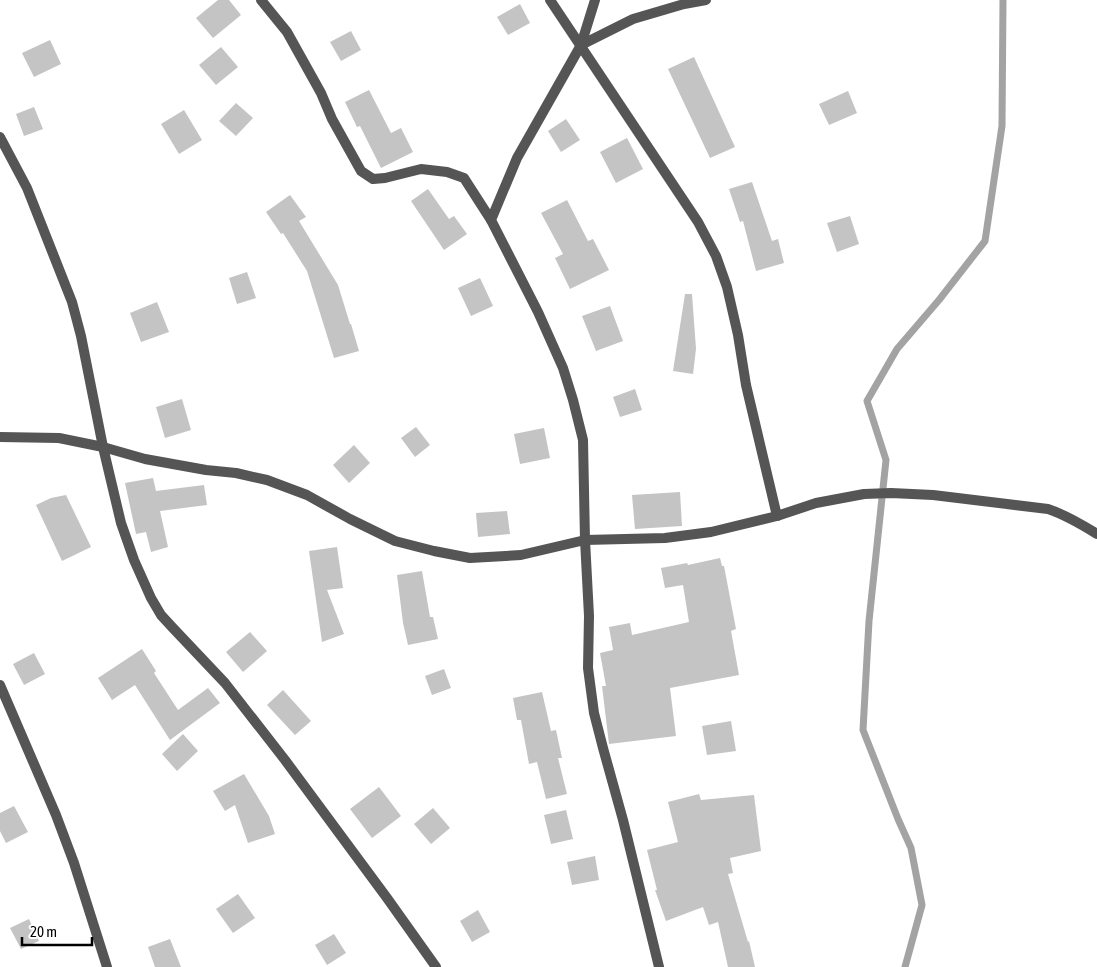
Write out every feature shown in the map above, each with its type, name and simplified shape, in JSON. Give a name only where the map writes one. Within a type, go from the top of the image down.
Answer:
[{"type":"street","points":[[261,0],[287,32],[313,77],[332,119],[361,171],[373,179],[386,178],[421,169],[448,172],[464,178],[491,220],[564,368],[574,400],[583,440],[589,616],[588,668],[594,713],[623,820],[659,967]]},
{"type":"street","points":[[550,0],[693,214],[716,256],[727,287],[738,335],[746,385],[777,516]]},
{"type":"street","points":[[491,220],[517,158],[581,46],[595,0]]},
{"type":"street","points":[[581,46],[632,19],[684,4],[706,0]]},
{"type":"street","points":[[0,137],[27,188],[72,302],[121,523],[134,560],[151,598],[161,615],[225,683],[290,767],[436,967]]},
{"type":"street","points":[[0,436],[60,438],[103,447],[145,459],[206,470],[236,473],[267,480],[307,495],[395,541],[470,558],[521,555],[585,540],[665,538],[711,532],[777,516],[816,503],[864,494],[933,494],[1048,509],[1063,514],[1097,534]]},
{"type":"street","points":[[0,685],[56,815],[74,863],[107,967]]},
{"type":"building","points":[[218,0],[229,0],[241,15],[213,38],[196,18]]},
{"type":"building","points":[[520,4],[530,23],[508,35],[497,17]]},
{"type":"building","points":[[351,31],[361,50],[341,61],[330,42]]},
{"type":"building","points":[[50,40],[61,64],[34,77],[22,53]]},
{"type":"building","points":[[221,47],[238,67],[216,85],[199,65]]},
{"type":"building","points":[[694,57],[735,147],[710,158],[668,69]]},
{"type":"building","points":[[369,90],[391,133],[401,128],[413,152],[381,168],[360,126],[357,127],[345,102]]},
{"type":"building","points":[[848,91],[857,113],[829,125],[819,104]]},
{"type":"building","points":[[236,103],[253,118],[236,136],[219,121]]},
{"type":"building","points":[[34,107],[43,129],[24,136],[16,114]]},
{"type":"building","points":[[184,110],[202,140],[179,154],[161,124]]},
{"type":"building","points":[[566,119],[580,140],[561,152],[548,131]]},
{"type":"building","points":[[627,138],[643,169],[616,183],[600,152]]},
{"type":"building","points":[[752,182],[772,241],[778,239],[784,263],[756,271],[743,221],[740,222],[729,189]]},
{"type":"building","points":[[428,189],[449,219],[454,216],[467,234],[444,250],[411,201]]},
{"type":"building","points":[[290,195],[306,217],[299,221],[338,285],[359,351],[334,358],[307,271],[283,233],[281,234],[266,212]]},
{"type":"building","points":[[567,200],[588,241],[593,239],[609,270],[570,289],[555,258],[563,254],[541,213]]},
{"type":"building","points":[[850,216],[859,244],[837,252],[827,223]]},
{"type":"building","points":[[247,272],[256,298],[237,304],[229,278]]},
{"type":"building","points":[[480,278],[493,306],[471,316],[458,288]]},
{"type":"building","points":[[685,294],[692,294],[696,349],[693,374],[673,371]]},
{"type":"building","points":[[157,302],[169,332],[141,342],[130,313]]},
{"type":"building","points":[[610,306],[623,341],[596,351],[582,316]]},
{"type":"building","points":[[635,389],[642,410],[620,417],[613,397]]},
{"type":"building","points":[[182,399],[191,430],[165,438],[156,407]]},
{"type":"building","points":[[416,427],[430,445],[415,457],[401,438]]},
{"type":"building","points":[[544,428],[550,458],[520,464],[514,434]]},
{"type":"building","points":[[354,445],[370,463],[349,483],[333,465]]},
{"type":"building","points":[[153,478],[156,491],[204,485],[207,505],[160,511],[168,547],[151,552],[146,532],[136,534],[125,483]]},
{"type":"building","points":[[680,492],[682,526],[635,529],[632,495]]},
{"type":"building","points":[[66,495],[91,547],[62,561],[36,505],[51,498]]},
{"type":"building","points":[[507,511],[510,534],[478,537],[476,513]]},
{"type":"building","points":[[337,547],[343,588],[327,590],[344,634],[322,642],[309,551]]},
{"type":"building","points":[[720,558],[722,566],[724,566],[736,629],[731,631],[739,675],[670,688],[676,736],[609,744],[602,686],[606,686],[600,653],[613,650],[609,627],[630,623],[632,635],[689,622],[683,585],[665,588],[661,568],[687,563],[688,565]]},
{"type":"building","points":[[422,571],[430,617],[433,617],[438,639],[408,645],[403,623],[397,575]]},
{"type":"building","points":[[250,632],[267,651],[243,672],[226,652]]},
{"type":"building","points":[[142,649],[156,671],[154,673],[178,710],[208,688],[220,703],[170,740],[135,685],[112,700],[98,678]]},
{"type":"building","points":[[34,653],[45,674],[24,685],[13,664]]},
{"type":"building","points":[[444,669],[451,688],[432,695],[425,676]]},
{"type":"building","points":[[283,690],[311,721],[295,735],[267,705]]},
{"type":"building","points":[[542,692],[551,731],[556,730],[562,758],[558,758],[567,794],[546,799],[537,762],[529,764],[521,720],[517,720],[513,698]]},
{"type":"building","points":[[731,721],[736,751],[707,755],[702,726]]},
{"type":"building","points":[[183,734],[198,751],[177,771],[162,754]]},
{"type":"building","points":[[244,774],[269,816],[275,834],[248,843],[235,805],[225,811],[213,791]]},
{"type":"building","points":[[379,787],[401,816],[372,838],[350,809]]},
{"type":"building","points":[[699,794],[701,800],[754,795],[761,851],[730,858],[733,873],[728,874],[755,967],[728,967],[718,922],[709,925],[703,907],[666,921],[655,890],[657,890],[647,850],[678,842],[668,802]]},
{"type":"building","points":[[14,806],[28,832],[6,843],[0,831],[0,813]]},
{"type":"building","points":[[433,808],[450,828],[431,844],[414,824]]},
{"type":"building","points":[[566,810],[573,839],[551,844],[544,815]]},
{"type":"building","points":[[595,856],[599,880],[572,885],[567,862]]},
{"type":"building","points":[[238,894],[255,918],[233,933],[216,909]]},
{"type":"building","points":[[478,910],[490,932],[472,942],[460,921]]},
{"type":"building","points":[[29,919],[39,941],[21,949],[10,928]]},
{"type":"building","points":[[334,934],[346,953],[327,965],[315,945]]},
{"type":"building","points":[[170,939],[181,967],[155,967],[148,947]]},
{"type":"waterway","points":[[905,967],[922,905],[911,848],[863,730],[869,621],[886,460],[867,401],[897,349],[939,300],[985,241],[1002,126],[1003,0]]}]
